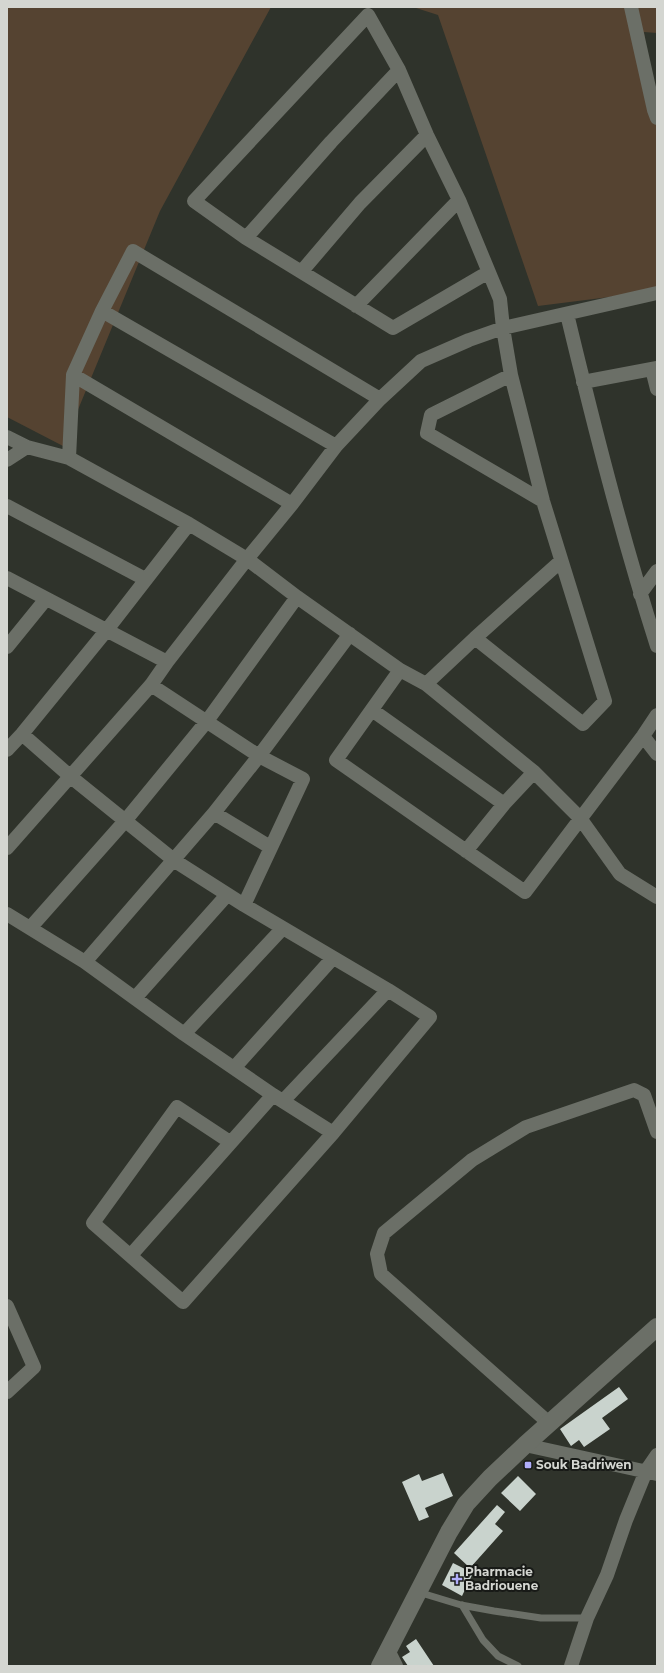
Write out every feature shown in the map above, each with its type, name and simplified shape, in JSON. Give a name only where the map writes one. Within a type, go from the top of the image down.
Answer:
[{"type":"street","points":[[631,7],[657,118]]},
{"type":"street","points":[[475,638],[583,724],[605,700],[543,501],[511,375],[500,299],[487,272],[459,200],[427,135],[399,70],[368,15],[194,201],[246,238],[394,328],[487,272]]},
{"type":"street","points":[[246,238],[331,142],[399,70]]},
{"type":"street","points":[[302,271],[360,203],[427,135]]},
{"type":"street","points":[[356,306],[459,200]]},
{"type":"street","points":[[69,458],[72,375],[102,311],[134,251],[380,399]]},
{"type":"street","points":[[7,848],[152,685],[167,662],[336,446],[380,399],[421,361],[469,340],[503,328],[657,292]]},
{"type":"street","points":[[102,311],[336,446]]},
{"type":"street","points":[[567,314],[583,382],[640,594],[657,646]]},
{"type":"street","points":[[583,382],[655,368],[657,389]]},
{"type":"street","points":[[72,375],[292,504]]},
{"type":"street","points":[[511,375],[431,415],[427,433],[543,501]]},
{"type":"street","points":[[7,437],[27,447],[69,458],[189,524],[247,559],[297,597],[400,670],[426,684],[534,772],[580,818],[620,874],[657,897]]},
{"type":"street","points":[[7,460],[27,447]]},
{"type":"street","points":[[7,506],[145,579]]},
{"type":"street","points":[[7,750],[22,734],[106,631],[189,524]]},
{"type":"street","points":[[426,684],[561,561]]},
{"type":"street","points":[[640,594],[657,571]]},
{"type":"street","points":[[7,578],[167,662]]},
{"type":"street","points":[[30,928],[125,822],[207,721],[297,597]]},
{"type":"street","points":[[7,647],[46,599]]},
{"type":"street","points":[[85,962],[175,860],[214,813],[259,756],[350,634]]},
{"type":"street","points":[[400,670],[336,760],[526,892],[643,736],[657,715]]},
{"type":"street","points":[[152,685],[259,756],[302,779],[244,906]]},
{"type":"street","points":[[372,710],[504,804]]},
{"type":"street","points":[[22,734],[125,822],[175,860],[244,906],[283,928],[332,959],[388,990],[430,1017],[333,1133],[183,1302],[93,1223],[177,1107],[230,1142]]},
{"type":"street","points":[[643,736],[657,754]]},
{"type":"street","points":[[466,851],[504,804],[534,772]]},
{"type":"street","points":[[214,813],[270,848]]},
{"type":"street","points":[[135,998],[227,895]]},
{"type":"street","points":[[7,914],[85,962],[184,1034],[278,1098],[333,1133]]},
{"type":"street","points":[[184,1034],[283,928]]},
{"type":"street","points":[[234,1068],[332,959]]},
{"type":"street","points":[[131,1256],[230,1142],[278,1098],[388,990]]},
{"type":"street","points":[[549,1423],[381,1274],[377,1254],[384,1233],[472,1160],[526,1127],[634,1090],[644,1095],[657,1132]]},
{"type":"street","points":[[7,1306],[34,1367],[7,1392]]},
{"type":"street","points":[[388,1661],[418,1592],[449,1532],[466,1504],[490,1478],[525,1445],[657,1327]]},
{"type":"street","points":[[525,1445],[652,1472]]},
{"type":"street","points":[[572,1666],[587,1618],[607,1575],[626,1520],[652,1472],[657,1455]]},
{"type":"lane","points":[[418,1592],[462,1605],[540,1618],[587,1618]]},
{"type":"lane","points":[[462,1605],[483,1640],[498,1656],[518,1666]]},
{"type":"shaded area","points":[[7,7],[271,7],[160,211],[63,446],[7,417]]},
{"type":"shaded area","points":[[413,7],[657,7],[657,33],[644,32],[657,127],[657,291],[538,306],[438,15]]},
{"type":"building","points":[[619,1387],[628,1399],[602,1418],[610,1429],[584,1447],[579,1440],[571,1446],[560,1429]]},
{"type":"building","points":[[443,1473],[453,1496],[425,1508],[429,1517],[419,1521],[402,1482],[419,1474],[422,1481]]},
{"type":"building","points":[[518,1476],[536,1494],[520,1511],[501,1493]]},
{"type":"building","points":[[497,1505],[505,1512],[495,1524],[503,1531],[470,1568],[454,1553]]},
{"type":"building","name":"Pharmacie Badriouene","points":[[453,1563],[473,1573],[462,1596],[442,1585]]},
{"type":"building","points":[[416,1639],[434,1666],[408,1666],[402,1657],[410,1652],[406,1646]]},
{"type":"place","name":"Souk Badriwen","points":[[528,1465]]},
{"type":"place","name":"Pharmacie Badriouene","points":[[457,1579]]}]
